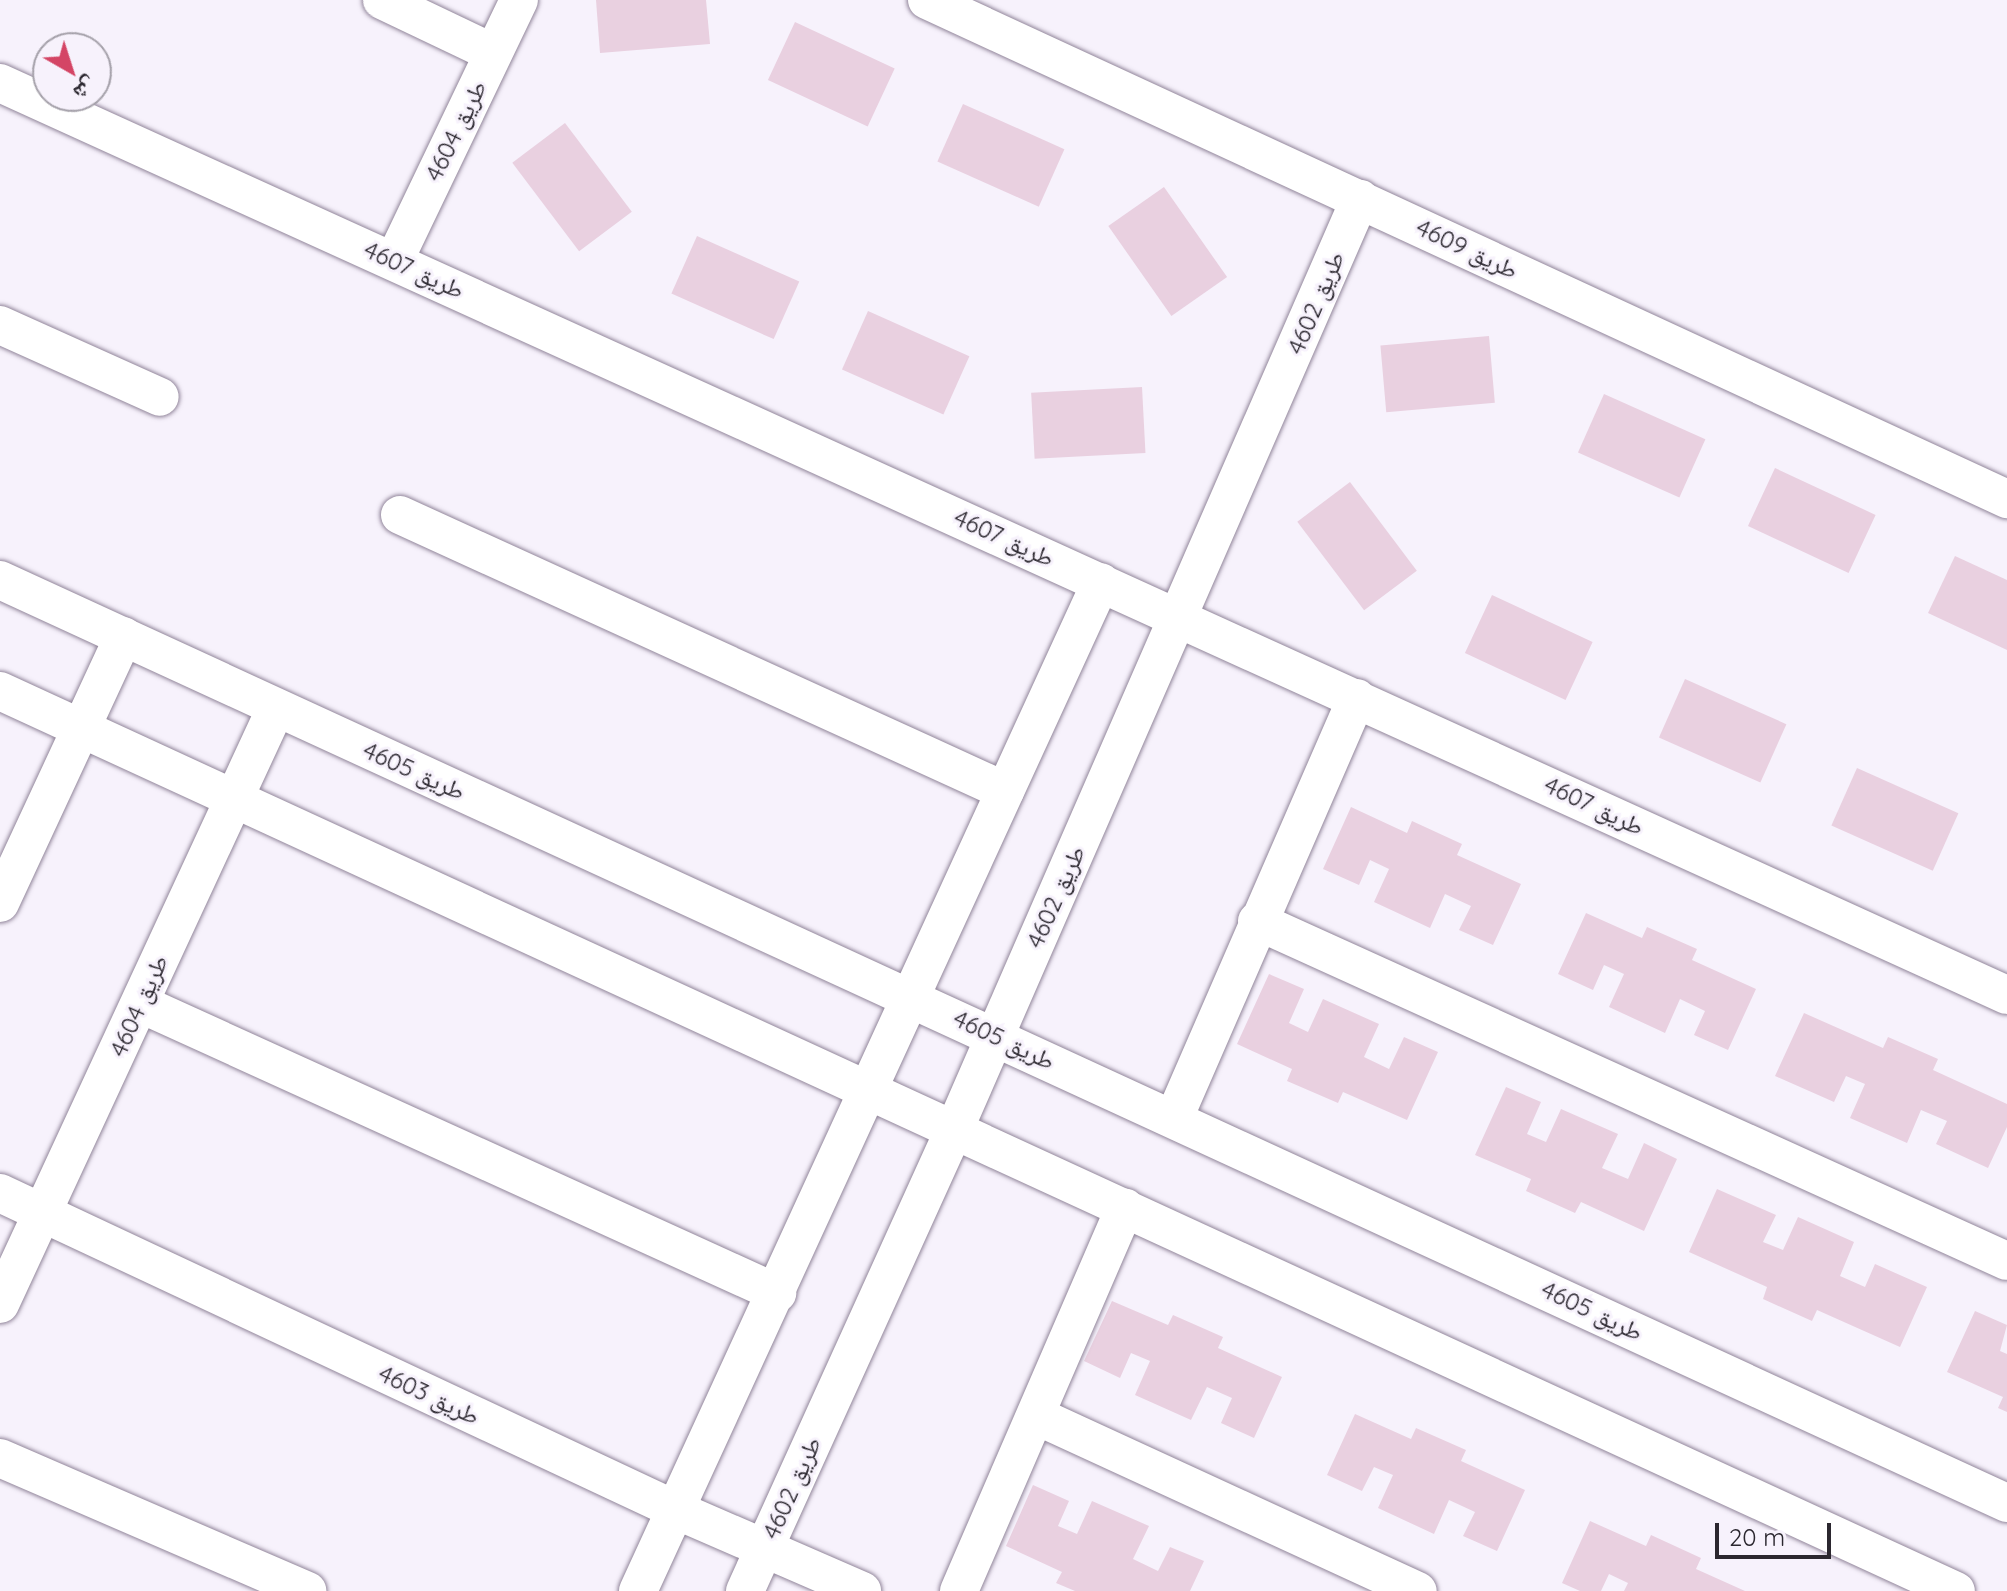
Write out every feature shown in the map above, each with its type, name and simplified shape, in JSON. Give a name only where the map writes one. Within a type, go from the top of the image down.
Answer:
[{"type":"street","points":[[382,0],[493,53]]},
{"type":"street","name":"طريق 4604","points":[[394,261],[519,0]]},
{"type":"street","name":"طريق 4609","points":[[927,0],[2007,499]]},
{"type":"street","name":"طريق 4607","points":[[0,83],[2007,995]]},
{"type":"street","name":"طريق 4602","points":[[745,1591],[954,1130],[1360,199]]},
{"type":"street","points":[[0,325],[160,397]]},
{"type":"street","points":[[400,515],[1005,791]]},
{"type":"street","name":"طريق 4605","points":[[0,580],[2007,1503]]},
{"type":"street","points":[[638,1591],[1101,582]]},
{"type":"street","points":[[0,903],[79,727],[124,636]]},
{"type":"street","points":[[0,691],[1956,1591]]},
{"type":"street","points":[[1174,1118],[1257,921],[1357,698]]},
{"type":"street","name":"طريق 4604","points":[[0,1304],[141,1004],[231,798],[276,708]]},
{"type":"street","points":[[1257,921],[2007,1261]]},
{"type":"street","points":[[141,1004],[777,1293]]},
{"type":"street","name":"طريق 4603","points":[[0,1193],[676,1510],[862,1591]]},
{"type":"street","points":[[959,1591],[1125,1207]]},
{"type":"street","points":[[1037,1416],[1418,1591]]},
{"type":"street","points":[[0,1458],[308,1591]]},
{"type":"building","points":[[596,0],[706,0],[710,44],[600,53]]},
{"type":"building","points":[[795,22],[895,68],[868,126],[768,80]]},
{"type":"building","points":[[963,104],[1064,149],[1039,207],[937,162]]},
{"type":"building","points":[[565,123],[632,212],[579,251],[512,163]]},
{"type":"building","points":[[1164,187],[1227,277],[1171,316],[1108,226]]},
{"type":"building","points":[[697,236],[799,282],[774,339],[671,294]]},
{"type":"building","points":[[868,311],[969,356],[943,415],[842,369]]},
{"type":"building","points":[[1489,336],[1495,403],[1386,412],[1380,345]]},
{"type":"building","points":[[1142,387],[1145,453],[1035,459],[1031,393]]},
{"type":"building","points":[[1604,394],[1705,439],[1679,498],[1578,452]]},
{"type":"building","points":[[1775,468],[1876,515],[1849,573],[1748,526]]},
{"type":"building","points":[[1350,482],[1417,571],[1364,610],[1297,522]]},
{"type":"building","points":[[1955,556],[2007,580],[2007,650],[1928,613]]},
{"type":"building","points":[[1492,595],[1593,642],[1566,700],[1465,653]]},
{"type":"building","points":[[1685,679],[1786,724],[1760,783],[1659,737]]},
{"type":"building","points":[[1857,768],[1958,813],[1933,871],[1831,826]]},
{"type":"building","points":[[1351,807],[1407,833],[1412,821],[1462,844],[1457,855],[1521,884],[1493,945],[1459,930],[1471,906],[1445,894],[1430,928],[1374,902],[1389,869],[1370,860],[1359,885],[1323,869]]},
{"type":"building","points":[[1586,913],[1642,938],[1647,927],[1697,949],[1692,960],[1756,989],[1728,1050],[1694,1035],[1705,1011],[1680,999],[1665,1033],[1609,1007],[1624,974],[1604,965],[1593,990],[1558,974]]},
{"type":"building","points":[[1269,974],[1304,989],[1289,1023],[1308,1032],[1323,999],[1379,1024],[1364,1057],[1389,1069],[1404,1037],[1438,1052],[1407,1120],[1343,1092],[1338,1103],[1287,1081],[1292,1069],[1237,1044]]},
{"type":"building","points":[[1804,1013],[1883,1048],[1888,1037],[1938,1059],[1933,1070],[2007,1104],[2007,1127],[1988,1168],[1936,1144],[1947,1121],[1921,1110],[1907,1143],[1850,1118],[1865,1084],[1846,1076],[1834,1102],[1775,1076]]},
{"type":"building","points":[[1506,1087],[1541,1102],[1527,1134],[1546,1142],[1561,1109],[1618,1134],[1602,1168],[1628,1179],[1644,1143],[1677,1159],[1644,1231],[1581,1202],[1575,1213],[1526,1191],[1531,1179],[1475,1155]]},
{"type":"building","points":[[1717,1189],[1776,1215],[1763,1242],[1783,1250],[1798,1217],[1854,1242],[1840,1276],[1865,1287],[1875,1264],[1927,1287],[1900,1347],[1817,1310],[1812,1321],[1763,1299],[1767,1287],[1689,1252]]},
{"type":"building","points":[[1112,1301],[1168,1325],[1173,1315],[1223,1337],[1218,1348],[1282,1377],[1254,1438],[1221,1423],[1232,1398],[1207,1387],[1191,1420],[1135,1395],[1150,1361],[1131,1353],[1120,1378],[1084,1361]]},
{"type":"building","points":[[1975,1311],[2007,1325],[2000,1351],[2007,1354],[2007,1412],[1998,1408],[2003,1397],[1947,1372]]},
{"type":"building","points":[[1355,1414],[1411,1439],[1416,1428],[1466,1450],[1461,1461],[1525,1490],[1497,1551],[1463,1536],[1475,1512],[1449,1500],[1434,1534],[1378,1508],[1393,1475],[1374,1467],[1362,1491],[1327,1475]]},
{"type":"building","points":[[1033,1485],[1069,1501],[1058,1526],[1077,1534],[1092,1501],[1149,1526],[1133,1559],[1158,1571],[1170,1547],[1204,1561],[1190,1591],[1075,1591],[1056,1583],[1062,1572],[1006,1546]]},
{"type":"building","points":[[1590,1521],[1646,1546],[1651,1535],[1701,1558],[1696,1569],[1745,1591],[1624,1591],[1628,1583],[1609,1574],[1601,1591],[1580,1591],[1562,1583]]}]
